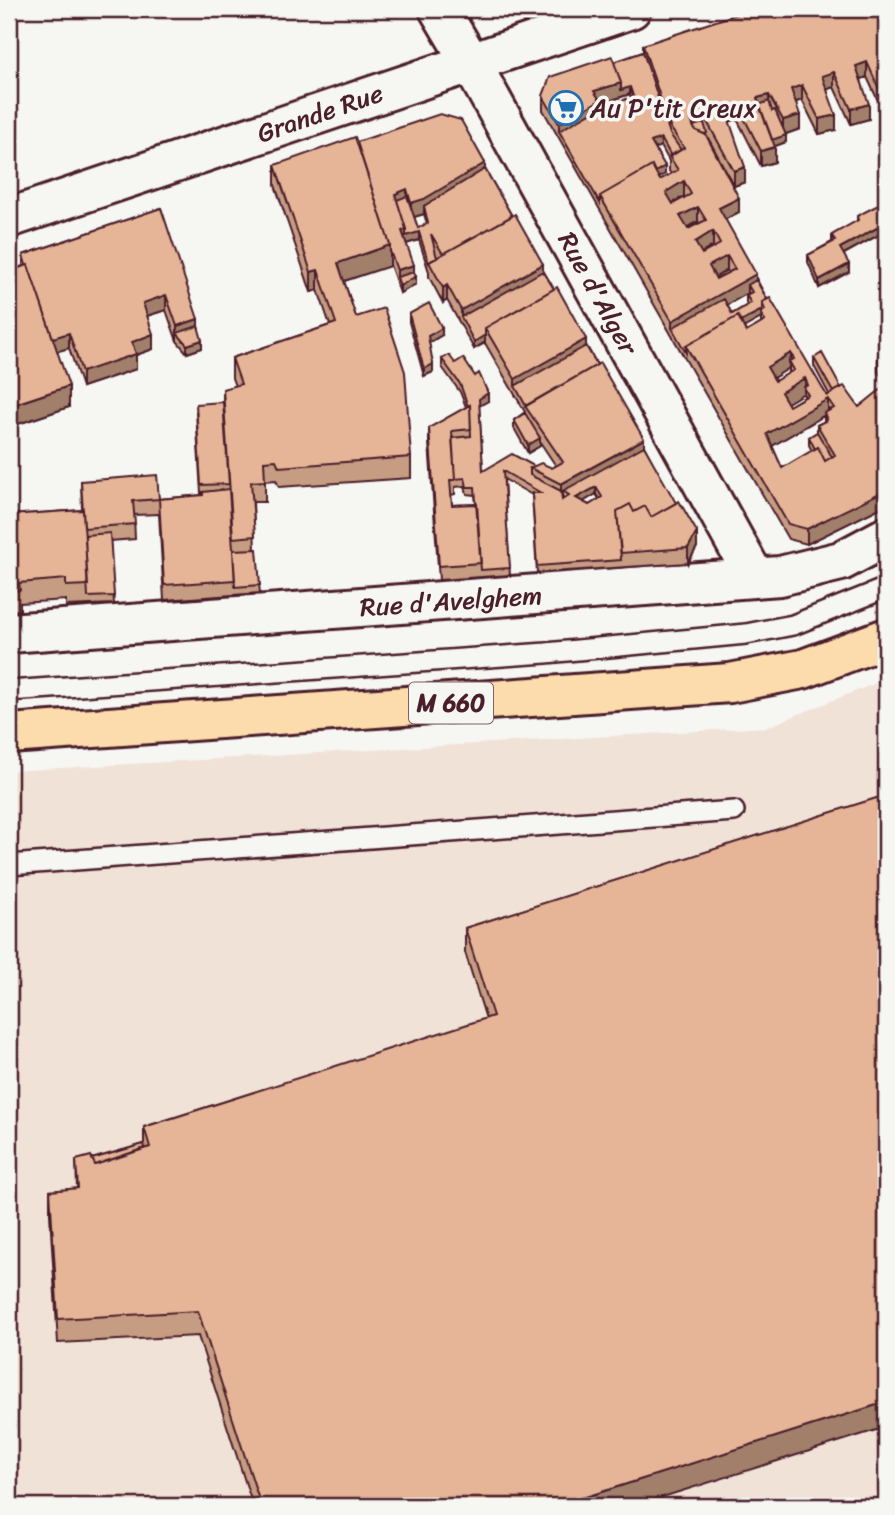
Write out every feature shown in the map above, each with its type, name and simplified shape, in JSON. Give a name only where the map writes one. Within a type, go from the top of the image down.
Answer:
[{"type":"main road","name":"M 660","points":[[9,734],[730,683],[803,669],[886,638]]},
{"type":"street","name":"Rue d'Alger","points":[[439,9],[755,578]]},
{"type":"street","name":"Grande Rue","points":[[9,218],[631,9]]},
{"type":"street","name":"Rue d'Avelghem","points":[[9,633],[755,578],[823,567],[858,553],[886,537]]},
{"type":"lane","points":[[9,691],[546,653],[709,638],[793,625],[886,588]]},
{"type":"lane","points":[[9,865],[734,811]]},
{"type":"shaded area","points":[[886,679],[886,1506],[9,1506],[9,771],[767,727]]},
{"type":"building","points":[[752,9],[886,9],[886,89],[880,91],[867,62],[856,66],[869,104],[851,109],[834,72],[822,76],[836,115],[819,119],[802,85],[791,89],[800,115],[783,120],[769,95],[757,98],[775,147],[761,151],[737,104],[725,108],[745,167],[734,171],[704,116],[691,120],[695,130],[706,135],[739,198],[719,208],[756,274],[672,321],[600,196],[652,166],[660,180],[678,170],[669,156],[684,148],[670,127],[643,45]],"holes":[[[684,181],[691,194],[673,204],[666,192]],[[698,207],[706,220],[688,229],[680,216]],[[713,231],[720,244],[702,254],[695,242]],[[727,256],[735,269],[716,279],[709,266]]]},
{"type":"building","points":[[643,52],[670,134],[681,150],[671,156],[661,138],[651,142],[665,166],[655,172],[652,166],[600,196],[600,203],[559,131],[606,104],[608,109],[626,99],[629,105],[635,102],[630,87],[621,90],[614,62]]},
{"type":"building","points":[[612,56],[621,83],[594,91],[600,100],[559,124],[543,96],[550,77]]},
{"type":"building","points":[[769,101],[786,135],[772,140],[759,105]]},
{"type":"building","points":[[440,114],[461,120],[485,163],[424,199],[411,203],[407,189],[395,194],[406,229],[402,231],[414,265],[397,270],[357,142]]},
{"type":"building","points":[[704,123],[707,133],[704,134],[693,126]]},
{"type":"building","points":[[355,137],[390,245],[338,263],[356,317],[384,308],[405,372],[411,457],[279,467],[276,460],[264,461],[265,481],[251,482],[255,536],[233,538],[223,389],[241,384],[232,358],[336,323],[318,270],[311,272],[275,165]]},
{"type":"building","points":[[485,169],[512,216],[443,254],[431,234],[437,258],[429,264],[419,232],[406,236],[397,200],[407,196],[418,228],[428,223],[424,206]]},
{"type":"building","points":[[884,202],[886,223],[840,248],[849,264],[819,280],[808,255],[835,241],[832,235],[858,220],[857,216]]},
{"type":"building","points":[[161,208],[198,319],[177,326],[166,295],[143,303],[153,334],[132,342],[136,354],[82,372],[69,333],[53,338],[23,255]]},
{"type":"building","points":[[515,214],[543,264],[461,310],[447,285],[443,288],[429,262]]},
{"type":"building","points":[[28,265],[69,386],[9,406],[9,271]]},
{"type":"building","points":[[543,271],[554,289],[485,328],[485,335],[474,342],[461,317]]},
{"type":"building","points":[[414,272],[416,276],[400,286],[397,277]]},
{"type":"building","points":[[756,280],[767,299],[762,302],[762,310],[741,321],[738,316],[686,346],[686,353],[672,328],[724,299],[732,314],[751,303],[746,295],[752,292],[748,285]]},
{"type":"building","points":[[557,287],[586,339],[515,379],[485,328]]},
{"type":"building","points":[[770,298],[827,396],[844,386],[859,407],[885,386],[886,388],[886,488],[807,529],[788,524],[686,346],[738,316],[746,332],[765,321],[761,313],[765,310],[762,302]],"holes":[[[791,353],[794,359],[789,361],[794,370],[775,381],[767,367]],[[805,378],[808,385],[804,387],[808,395],[789,406],[781,392]],[[828,399],[834,408],[824,413],[827,420],[817,425],[835,455],[825,461],[818,447],[782,468],[767,434]]]},
{"type":"building","points":[[429,303],[442,328],[428,336],[433,364],[424,369],[409,314]]},
{"type":"building","points":[[886,321],[886,340],[878,325]]},
{"type":"building","points":[[198,326],[202,340],[187,345],[177,333]]},
{"type":"building","points":[[586,346],[597,365],[526,406],[515,386]]},
{"type":"building","points":[[886,350],[886,368],[878,357]]},
{"type":"building","points":[[822,353],[841,388],[833,392],[814,358]]},
{"type":"building","points":[[449,355],[455,363],[463,358],[475,376],[479,373],[488,393],[479,399],[483,471],[512,454],[534,466],[530,468],[530,475],[561,491],[562,500],[569,495],[563,491],[644,446],[676,503],[651,517],[645,506],[634,512],[630,504],[617,511],[621,560],[537,566],[532,493],[541,493],[503,471],[510,568],[481,570],[475,487],[467,487],[465,478],[455,479],[452,438],[471,436],[470,405],[468,406],[460,384],[442,359]],"holes":[[[596,487],[602,497],[589,505],[576,498]]]},
{"type":"building","points":[[600,363],[644,439],[561,484],[530,468],[541,463],[552,468],[563,462],[525,406]]},
{"type":"building","points":[[223,402],[229,484],[201,485],[196,404]]},
{"type":"building","points":[[470,405],[471,429],[452,431],[455,480],[450,480],[452,505],[477,504],[481,563],[439,566],[429,428]]},
{"type":"building","points":[[525,413],[540,438],[528,445],[514,420]]},
{"type":"building","points":[[817,432],[832,457],[825,461],[809,437]]},
{"type":"building","points":[[157,475],[159,499],[133,501],[135,524],[84,528],[81,481]]},
{"type":"building","points":[[229,489],[235,580],[164,585],[159,499],[203,495],[203,492]]},
{"type":"building","points":[[679,501],[697,532],[688,548],[621,553],[617,511],[630,504],[634,512],[645,506],[651,517]]},
{"type":"building","points":[[83,510],[88,585],[66,586],[66,579],[19,583],[20,590],[9,591],[9,515]]},
{"type":"building","points":[[110,533],[114,596],[88,597],[85,535]]},
{"type":"building","points":[[257,549],[260,585],[235,587],[233,550]]},
{"type":"building","points":[[886,795],[886,1402],[557,1506],[261,1506],[198,1311],[58,1319],[50,1191],[78,1188],[76,1160],[91,1156],[95,1165],[150,1147],[144,1127],[493,1016],[465,928]]},
{"type":"building","points":[[144,1144],[145,1148],[95,1165],[92,1159]]},
{"type":"place","name":"Au P'tit Creux","points":[[566,108]]}]
